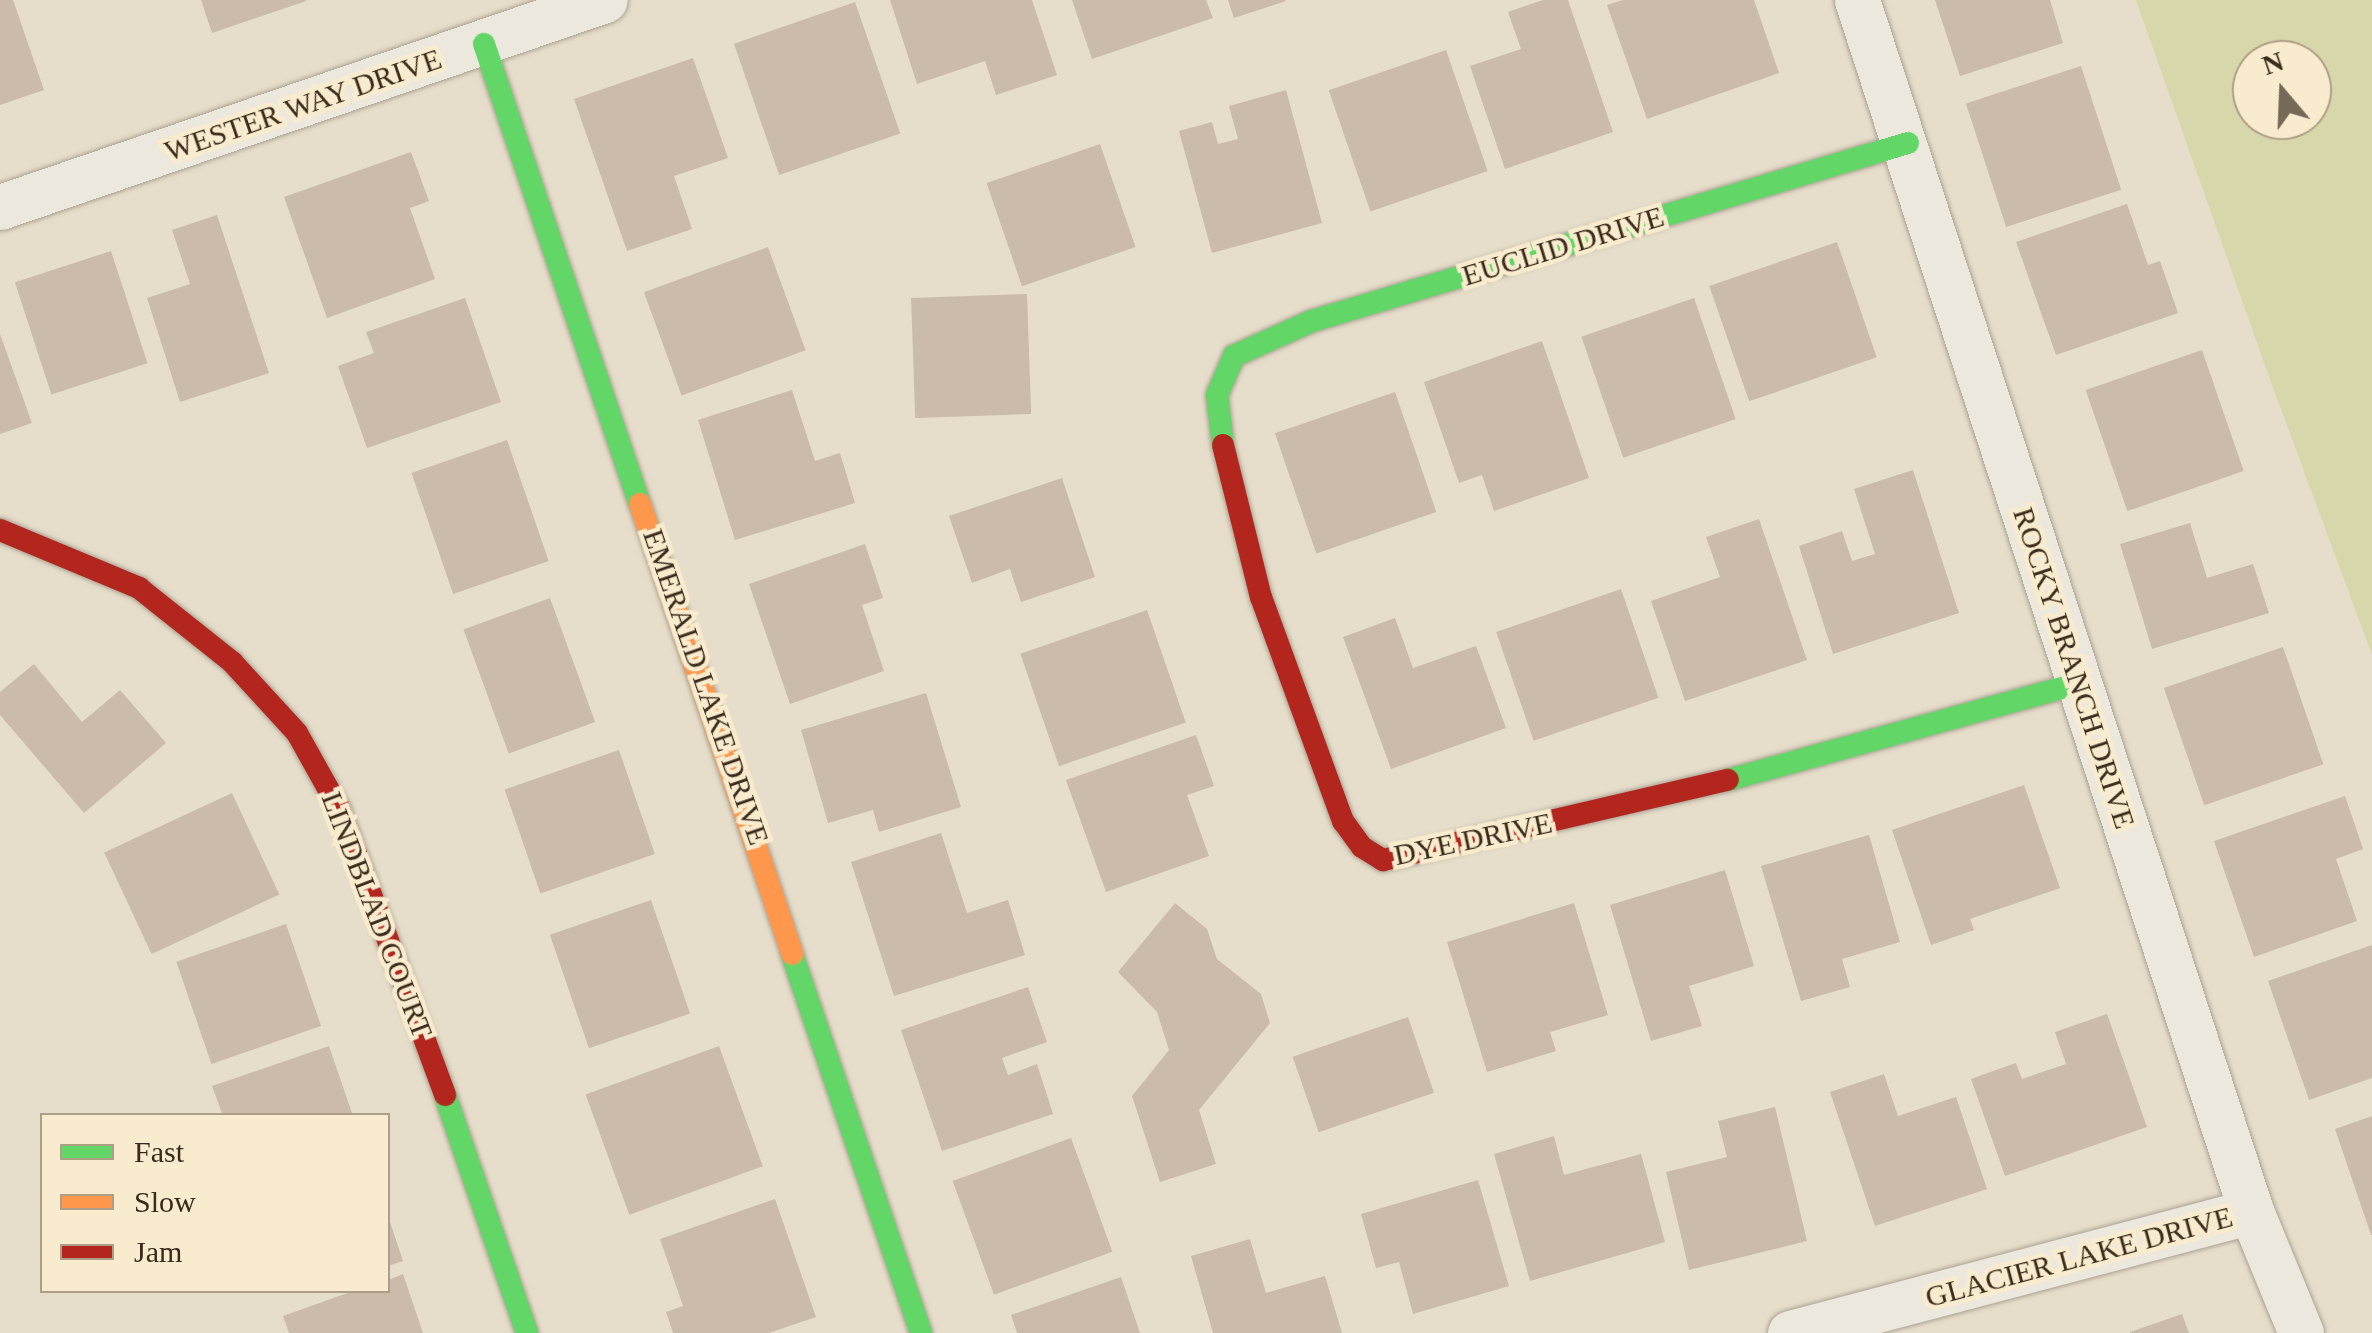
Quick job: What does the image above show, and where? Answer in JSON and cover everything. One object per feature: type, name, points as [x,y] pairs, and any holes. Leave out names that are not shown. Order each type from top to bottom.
[{"type":"street","name":"WESTER WAY DRIVE","points":[[0,207],[605,0]]},
{"type":"street","name":"ROCKY BRANCH DRIVE","points":[[1857,0],[1908,143],[2077,684],[2251,1211],[2300,1333]]},
{"type":"street","name":"EMERALD LAKE DRIVE","points":[[484,44],[921,1333]]},
{"type":"street","name":"EUCLID DRIVE","points":[[1226,366],[1265,337],[1312,321],[1908,143]]},
{"type":"street","name":"DYE DRIVE","points":[[1226,366],[1217,395],[1219,427],[1261,597],[1343,821],[1362,847],[1383,860],[1795,765],[2077,684]]},
{"type":"street","name":"LINDBLAD COURT","points":[[0,530],[139,588],[232,662],[297,733],[340,808],[397,954],[527,1333]]},
{"type":"street","name":"GLACIER LAKE DRIVE","points":[[1790,1333],[2251,1211]]},
{"type":"green space","points":[[2136,0],[2372,0],[2372,655],[2268,374]]},
{"type":"building","points":[[0,0],[13,0],[44,90],[0,105]]},
{"type":"building","points":[[201,0],[306,0],[306,1],[212,33]]},
{"type":"building","points":[[890,0],[1032,0],[1057,75],[996,95],[985,61],[917,84]]},
{"type":"building","points":[[1072,0],[1206,0],[1213,18],[1092,59]]},
{"type":"building","points":[[1228,0],[1285,0],[1286,1],[1234,18]]},
{"type":"building","points":[[1543,0],[1568,0],[1613,132],[1505,169],[1470,66],[1521,49],[1508,12]]},
{"type":"building","points":[[1623,0],[1754,0],[1779,73],[1647,119],[1607,5]]},
{"type":"building","points":[[1935,0],[2050,0],[2063,43],[1960,76]]},
{"type":"building","points":[[855,2],[900,133],[779,175],[734,44]]},
{"type":"building","points":[[1446,50],[1488,171],[1370,211],[1329,90]]},
{"type":"building","points":[[693,58],[728,158],[674,176],[692,229],[627,251],[574,99]]},
{"type":"building","points":[[2081,66],[2121,190],[2006,227],[1966,103]]},
{"type":"building","points":[[1286,90],[1322,223],[1212,253],[1179,131],[1212,122],[1218,144],[1238,139],[1229,106]]},
{"type":"building","points":[[1100,144],[1135,247],[1022,286],[987,183]]},
{"type":"building","points":[[411,152],[429,201],[410,208],[435,279],[327,318],[284,197]]},
{"type":"building","points":[[2127,204],[2148,265],[2160,261],[2178,313],[2056,355],[2016,242]]},
{"type":"building","points":[[217,215],[269,373],[180,402],[147,298],[190,284],[172,230]]},
{"type":"building","points":[[1837,242],[1877,357],[1749,401],[1709,286]]},
{"type":"building","points":[[768,247],[806,350],[682,396],[644,292]]},
{"type":"building","points":[[111,251],[147,363],[51,394],[15,282]]},
{"type":"building","points":[[1027,294],[1031,414],[915,418],[911,298]]},
{"type":"building","points":[[465,298],[501,402],[367,448],[338,366],[374,353],[366,332]]},
{"type":"building","points":[[1694,298],[1736,419],[1623,458],[1581,337]]},
{"type":"building","points":[[0,334],[32,423],[0,434]]},
{"type":"building","points":[[1542,341],[1589,478],[1494,511],[1482,475],[1459,483],[1424,382]]},
{"type":"building","points":[[2202,350],[2244,471],[2127,511],[2086,390]]},
{"type":"building","points":[[792,390],[815,461],[840,453],[855,503],[735,540],[698,420]]},
{"type":"building","points":[[1395,392],[1436,512],[1316,553],[1275,433]]},
{"type":"building","points":[[507,440],[549,561],[453,594],[412,473]]},
{"type":"building","points":[[1913,470],[1959,613],[1833,654],[1799,546],[1842,531],[1852,561],[1875,554],[1854,489]]},
{"type":"building","points":[[1062,478],[1095,577],[1021,602],[1010,569],[972,583],[949,516]]},
{"type":"building","points":[[1759,519],[1807,660],[1685,701],[1651,601],[1720,577],[1706,537]]},
{"type":"building","points":[[2190,523],[2207,578],[2253,564],[2269,613],[2152,649],[2120,544]]},
{"type":"building","points":[[865,544],[883,598],[862,605],[884,671],[790,704],[749,584]]},
{"type":"building","points":[[1621,589],[1658,698],[1534,741],[1496,632]]},
{"type":"building","points":[[550,598],[595,722],[509,754],[464,629]]},
{"type":"building","points":[[1147,610],[1186,723],[1059,766],[1020,654]]},
{"type":"building","points":[[1395,618],[1413,668],[1476,646],[1506,728],[1391,769],[1343,637]]},
{"type":"building","points":[[2283,647],[2323,764],[2204,805],[2164,688]]},
{"type":"building","points":[[34,664],[82,722],[120,690],[166,743],[84,813],[0,715],[0,692]]},
{"type":"building","points":[[926,693],[961,807],[879,832],[873,810],[828,823],[801,730]]},
{"type":"building","points":[[1196,735],[1214,786],[1187,795],[1209,856],[1106,892],[1066,780]]},
{"type":"building","points":[[619,750],[655,854],[540,893],[505,789]]},
{"type":"building","points":[[2024,785],[2060,888],[1970,919],[1974,930],[1931,945],[1892,830]]},
{"type":"building","points":[[232,793],[279,895],[152,954],[104,853]]},
{"type":"building","points":[[2345,796],[2363,849],[2336,859],[2357,921],[2254,957],[2214,841]]},
{"type":"building","points":[[941,833],[967,913],[1008,900],[1025,955],[894,996],[851,862]]},
{"type":"building","points":[[1869,835],[1900,942],[1842,959],[1850,987],[1801,1001],[1761,866]]},
{"type":"building","points":[[1725,870],[1754,966],[1689,986],[1702,1026],[1651,1041],[1610,905]]},
{"type":"building","points":[[651,900],[690,1013],[589,1048],[550,935]]},
{"type":"building","points":[[1175,903],[1207,929],[1217,959],[1261,994],[1270,1023],[1199,1110],[1216,1164],[1160,1182],[1132,1096],[1169,1050],[1157,1012],[1118,972]]},
{"type":"building","points":[[1574,903],[1608,1015],[1550,1032],[1556,1051],[1487,1072],[1447,942]]},
{"type":"building","points":[[286,924],[321,1026],[211,1064],[176,962]]},
{"type":"building","points":[[2372,945],[2372,1078],[2309,1100],[2268,981]]},
{"type":"building","points":[[1028,987],[1047,1042],[1002,1058],[1008,1075],[1037,1064],[1053,1114],[942,1151],[901,1030]]},
{"type":"building","points":[[2107,1014],[2147,1127],[2005,1176],[1971,1079],[2016,1063],[2022,1079],[2066,1064],[2055,1032]]},
{"type":"building","points":[[1408,1017],[1434,1093],[1319,1132],[1293,1057]]},
{"type":"building","points":[[329,1046],[352,1113],[222,1113],[212,1086]]},
{"type":"building","points":[[719,1046],[763,1166],[629,1215],[586,1095]]},
{"type":"building","points":[[1884,1074],[1898,1116],[1956,1097],[1987,1189],[1875,1226],[1830,1092]]},
{"type":"building","points":[[1775,1107],[1807,1241],[1689,1270],[1666,1172],[1727,1157],[1718,1121]]},
{"type":"building","points":[[2372,1116],[2372,1235],[2371,1235],[2335,1129]]},
{"type":"building","points":[[1554,1136],[1564,1175],[1641,1154],[1665,1242],[1530,1281],[1494,1154]]},
{"type":"building","points":[[1071,1138],[1112,1252],[994,1295],[953,1181]]},
{"type":"building","points":[[1478,1180],[1509,1286],[1413,1314],[1399,1262],[1376,1268],[1361,1214]]},
{"type":"building","points":[[775,1199],[816,1317],[769,1333],[673,1333],[666,1312],[683,1306],[660,1239]]},
{"type":"building","points":[[390,1222],[403,1261],[390,1265]]},
{"type":"building","points":[[1250,1239],[1266,1293],[1325,1276],[1342,1333],[1213,1333],[1191,1256]]},
{"type":"building","points":[[403,1274],[423,1333],[289,1333],[283,1316],[348,1293],[390,1293],[390,1279]]},
{"type":"building","points":[[1121,1277],[1140,1333],[1017,1333],[1011,1315]]},
{"type":"building","points":[[2182,1314],[2189,1333],[2130,1333],[2130,1332]]},
{"type":"traffic: fast","points":[[484,44],[640,504]]},
{"type":"traffic: fast","points":[[1223,445],[1217,395],[1234,356],[1312,321],[1908,143]]},
{"type":"traffic: fast","points":[[1728,780],[2077,684]]},
{"type":"traffic: fast","points":[[792,954],[921,1333]]},
{"type":"traffic: fast","points":[[445,1095],[527,1333]]},
{"type":"traffic: slow","points":[[640,504],[792,954]]},
{"type":"traffic: jam","points":[[1223,445],[1261,597],[1343,821],[1362,847],[1383,860],[1728,780]]},
{"type":"traffic: jam","points":[[0,530],[139,588],[232,662],[297,733],[339,808],[445,1095]]}]
